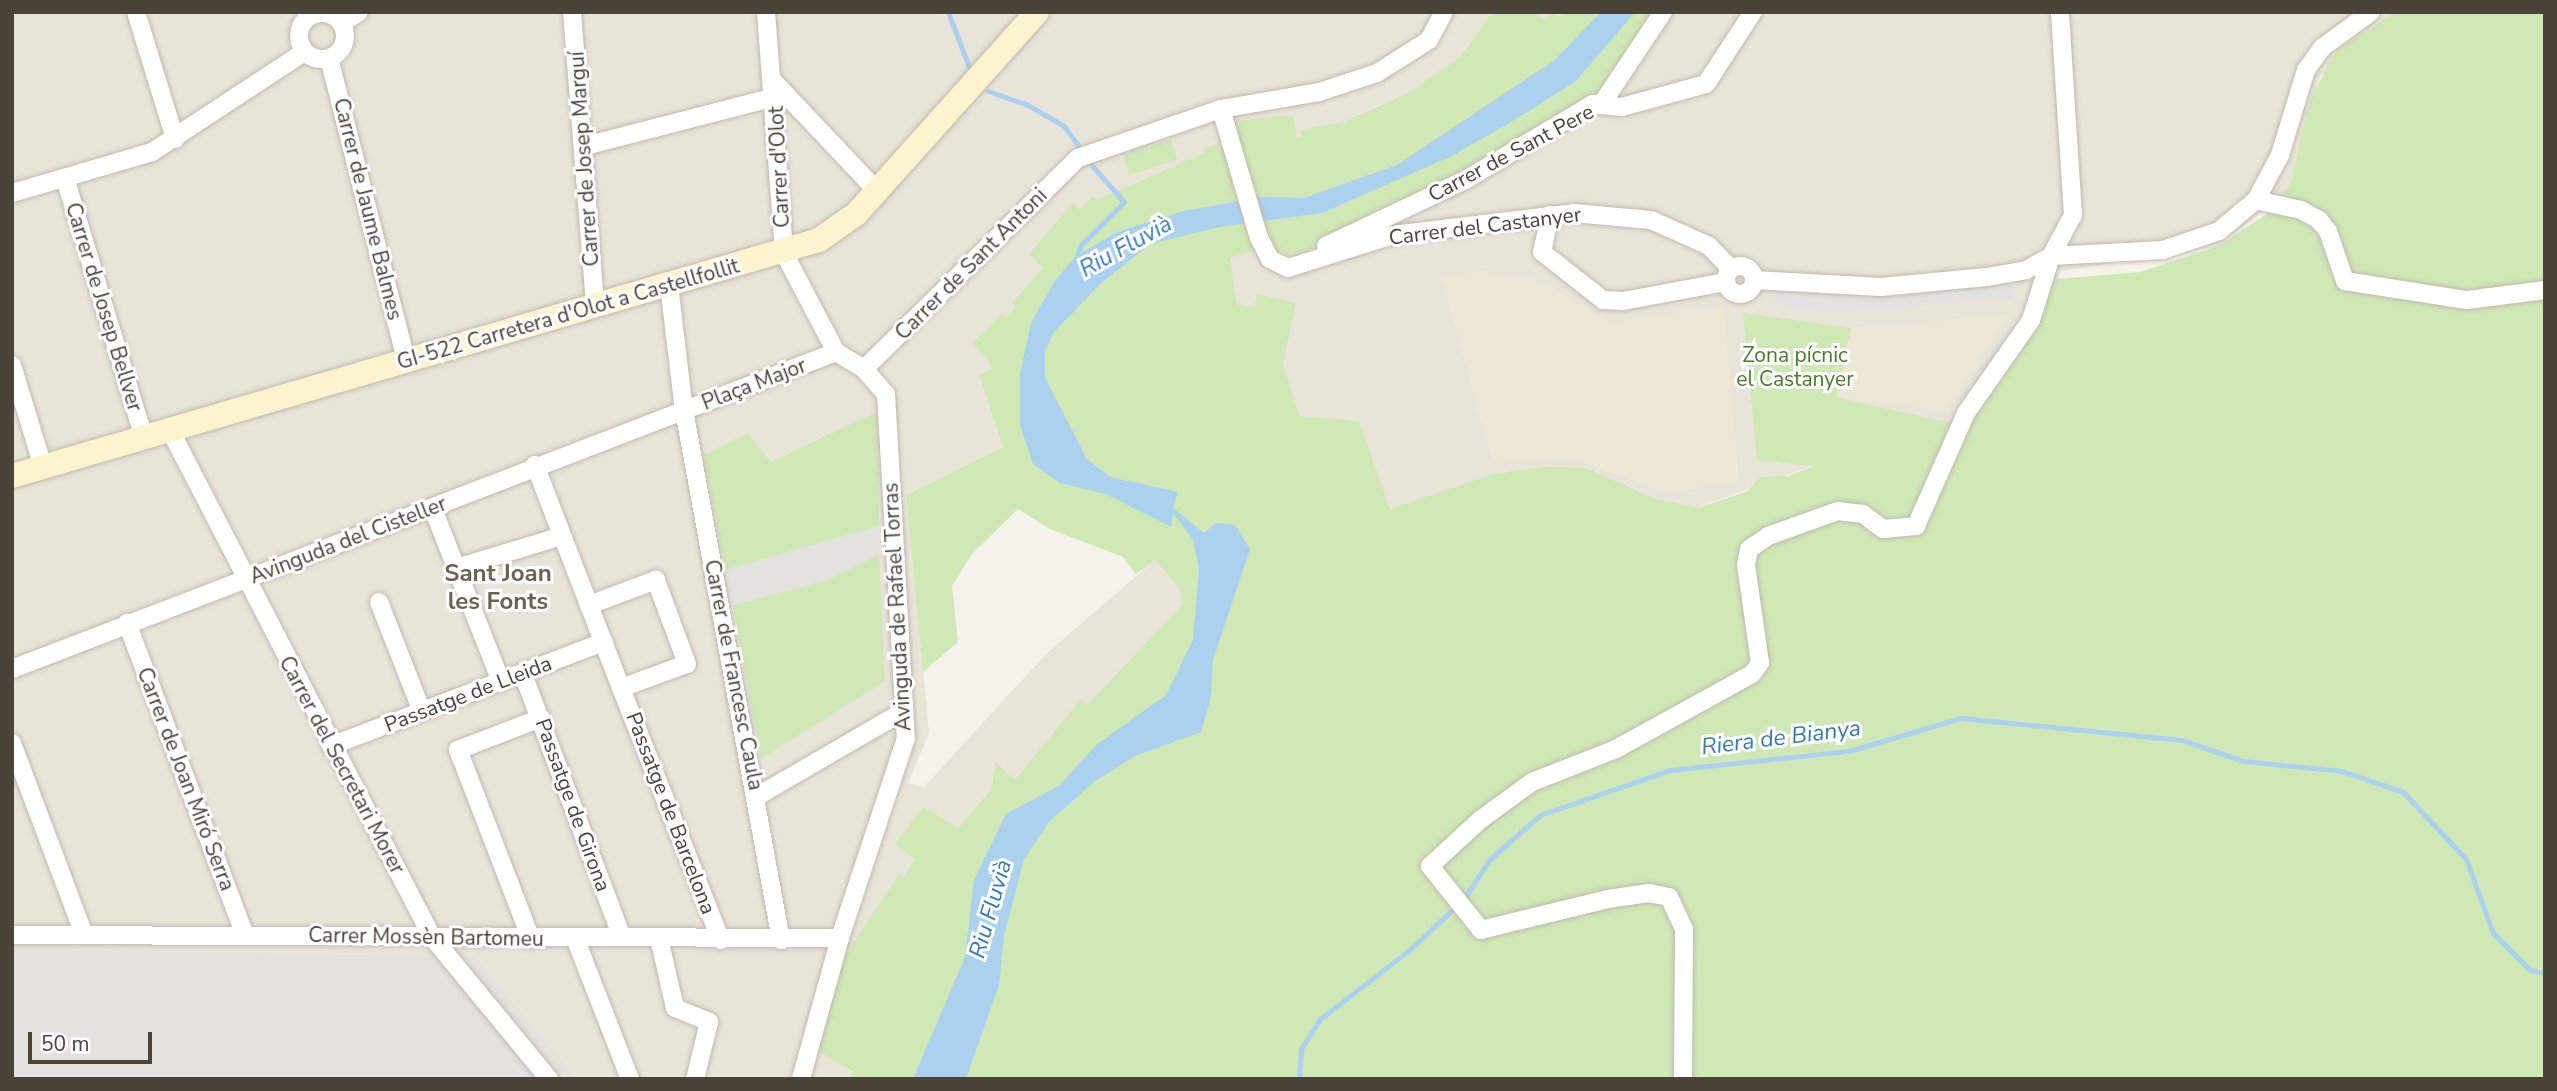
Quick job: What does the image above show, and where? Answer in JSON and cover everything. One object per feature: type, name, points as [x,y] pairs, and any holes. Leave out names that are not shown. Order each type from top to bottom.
[{"type":"street","points":[[136,12],[175,139]]},
{"type":"street","points":[[316,12],[331,14],[342,23],[346,37],[341,50],[329,58],[316,59],[304,52],[298,37],[303,21],[316,12]]},
{"type":"street","points":[[342,23],[359,12]]},
{"type":"street","name":"Carrer de Josep Marguí","points":[[572,12],[585,146],[595,306]]},
{"type":"street","name":"Carrer d'Olot","points":[[766,12],[774,89],[784,253]]},
{"type":"street","name":"GI-522 Carretera d'Olot a Castellfollit","points":[[12,476],[143,435],[784,253],[819,240],[856,214],[1015,24],[1037,12]]},
{"type":"street","points":[[1311,260],[1288,268],[1270,259],[1259,238],[1223,114],[1319,92],[1377,73],[1429,40],[1444,12]]},
{"type":"street","points":[[1601,105],[1662,12]]},
{"type":"street","name":"Carrer de Sant Pere","points":[[1311,260],[1339,238],[1466,179],[1593,104],[1622,107],[1706,84],[1753,12]]},
{"type":"street","points":[[1683,1079],[1684,929],[1669,897],[1649,892],[1608,899],[1548,911],[1507,927],[1482,930],[1471,922],[1433,875],[1430,866],[1480,820],[1532,782],[1616,749],[1752,674],[1760,663],[1746,565],[1749,549],[1768,536],[1838,511],[1863,514],[1883,529],[1916,526],[1966,413],[2031,320],[2051,256],[2073,215],[2060,12]]},
{"type":"street","points":[[2051,256],[2163,250],[2219,231],[2256,200],[2280,155],[2306,70],[2323,47],[2371,12]]},
{"type":"street","points":[[13,190],[65,178],[152,152],[304,52]]},
{"type":"street","name":"Carrer de Jaume Balmes","points":[[329,58],[407,360]]},
{"type":"street","points":[[585,146],[774,89],[877,190]]},
{"type":"street","name":"Carrer de Sant Antoni","points":[[864,369],[1077,158],[1223,114]]},
{"type":"street","name":"Carrer de Josep Bellver","points":[[65,178],[143,435]]},
{"type":"street","points":[[2256,200],[2301,210],[2319,220],[2328,231],[2345,281],[2467,300],[2545,290]]},
{"type":"street","name":"Carrer del Castanyer","points":[[1311,260],[1393,235],[1574,213],[1651,220],[1709,246],[1728,276],[1743,266],[1754,280],[1881,287],[1987,277],[2026,270],[2051,256]]},
{"type":"street","points":[[1550,215],[1542,252],[1603,300],[1623,301],[1728,276]]},
{"type":"street","points":[[784,253],[836,352]]},
{"type":"street","name":"Plaça Major","points":[[668,285],[684,410],[836,352]]},
{"type":"street","name":"Avinguda de Rafael Torras","points":[[801,1079],[840,938],[906,738],[886,394],[864,369],[836,352]]},
{"type":"street","points":[[12,365],[43,467]]},
{"type":"street","name":"Avinguda del Cisteller","points":[[12,669],[127,623],[433,509],[535,465],[684,410]]},
{"type":"street","name":"Carrer de Francesc Caula","points":[[684,410],[781,940]]},
{"type":"street","name":"Carrer del Secretari Morer","points":[[169,428],[244,579],[432,937],[549,1079]]},
{"type":"street","points":[[535,465],[589,606],[656,580],[687,664],[621,688]]},
{"type":"street","points":[[433,509],[501,682]]},
{"type":"street","points":[[456,568],[562,536]]},
{"type":"street","points":[[379,602],[422,712]]},
{"type":"street","name":"Passatge de Barcelona","points":[[589,606],[720,940]]},
{"type":"street","name":"Carrer de Joan Miró Serra","points":[[127,623],[245,935]]},
{"type":"street","name":"Passatge de Lleida","points":[[331,746],[604,642]]},
{"type":"street","name":"Passatge de Girona","points":[[523,674],[622,937]]},
{"type":"street","points":[[756,797],[904,711]]},
{"type":"street","points":[[531,939],[458,750],[541,718]]},
{"type":"street","points":[[12,743],[84,935]]},
{"type":"street","name":"Carrer Mossèn Bartomeu","points":[[12,935],[531,939],[622,937],[720,940],[840,938]]},
{"type":"street","points":[[575,938],[630,1079]]},
{"type":"street","points":[[659,938],[675,1007],[709,1022],[695,1079]]},
{"type":"shaded area","points":[[12,12],[939,12],[950,19],[955,12],[1578,12],[1478,73],[1242,161],[1009,444],[906,495],[929,733],[908,783],[924,787],[1047,653],[1155,560],[1193,594],[908,893],[849,1079],[577,1079],[475,957],[12,948]]},
{"type":"shaded area","points":[[1643,12],[2406,12],[2318,78],[2305,179],[2216,247],[2061,271],[2033,346],[1976,430],[1823,462],[1671,517],[1392,514],[1299,417],[1271,327],[1226,319],[1220,253]]},
{"type":"shaded area","points":[[1482,271],[1536,279],[1610,322],[1724,306],[1739,480],[1669,493],[1573,459],[1493,463],[1441,276]]},
{"type":"shaded area","points":[[2010,282],[2013,298],[1829,312],[1774,303],[1779,286],[1823,294]]},
{"type":"shaded area","points":[[2010,315],[1946,411],[1836,397],[1851,328]]},
{"type":"shaded area","points":[[2023,324],[1973,399],[1961,396],[2007,328]]},
{"type":"shaded area","points":[[879,526],[879,554],[827,580],[733,605],[726,570]]},
{"type":"shaded area","points":[[12,948],[475,957],[577,1079],[12,1079]]},
{"type":"green space","name":"Zona pícnic el Castanyer","points":[[1493,12],[1534,12],[1543,20],[1551,12],[1560,17],[1564,12],[1655,12],[1610,81],[1586,104],[1469,174],[1306,251],[1287,254],[1266,247],[1230,258],[1237,305],[1255,307],[1257,294],[1296,303],[1283,363],[1299,416],[1359,421],[1390,509],[1494,474],[1544,467],[1586,468],[1655,499],[1698,508],[1748,491],[1760,477],[1788,476],[1814,466],[1757,460],[1743,313],[1851,328],[1836,397],[1955,424],[2020,325],[2036,281],[2140,272],[2218,246],[2270,212],[2291,183],[2310,99],[2337,50],[2396,12],[2545,12],[2545,1079],[849,1079],[852,1071],[815,1050],[839,965],[899,874],[903,878],[915,859],[895,844],[923,807],[958,828],[991,790],[996,763],[1015,780],[1081,699],[1088,704],[1183,604],[1179,587],[1155,560],[1136,574],[1123,557],[1050,529],[1018,509],[972,554],[952,586],[958,642],[923,672],[906,495],[1003,447],[979,375],[992,369],[991,364],[972,343],[1002,314],[1006,317],[1016,307],[1012,303],[1043,268],[1029,254],[1074,202],[1079,210],[1093,196],[1097,200],[1204,153],[1204,148],[1225,142],[1233,121],[1293,115],[1297,138],[1302,137],[1300,130],[1344,122],[1408,93],[1460,57]]},
{"type":"green space","points":[[1171,140],[1177,160],[1129,175],[1123,155]]},
{"type":"green space","points":[[877,412],[879,526],[726,570],[704,455],[748,433],[771,462]]},
{"type":"green space","points":[[879,554],[885,681],[761,759],[733,605],[827,580]]},
{"type":"water","name":"Riu Fluvià","points":[[1601,12],[1635,12],[1576,81],[1511,122],[1452,156],[1322,213],[1219,227],[1150,244],[1100,284],[1054,332],[1045,350],[1045,378],[1087,459],[1110,477],[1178,492],[1173,508],[1204,533],[1216,523],[1235,525],[1250,549],[1213,660],[1211,697],[1201,732],[1135,756],[1095,781],[1050,821],[1024,859],[1004,936],[999,985],[966,1079],[913,1079],[965,957],[974,880],[1006,814],[1060,785],[1096,745],[1166,695],[1193,640],[1199,570],[1193,540],[1173,513],[1171,527],[1106,494],[1060,483],[1033,464],[1020,425],[1020,374],[1031,323],[1054,282],[1076,256],[1117,232],[1184,211],[1261,197],[1304,198],[1397,165],[1555,60]]},
{"type":"waterway","points":[[948,12],[971,72]]},
{"type":"waterway","points":[[988,91],[1028,105],[1064,126],[1081,149]]},
{"type":"waterway","name":"Riu Fluvià","points":[[1076,260],[1081,245],[1124,202],[1089,162]]},
{"type":"waterway","name":"Riera de Bianya","points":[[1299,1079],[1301,1049],[1320,1019],[1408,951],[1463,900],[1490,859],[1540,815],[1670,770],[1849,751],[1961,718],[2182,740],[2243,761],[2342,771],[2403,792],[2466,859],[2493,933],[2530,970],[2545,973]]},
{"type":"district","name":"Sant Joan les Fonts","points":[[498,588]]}]
